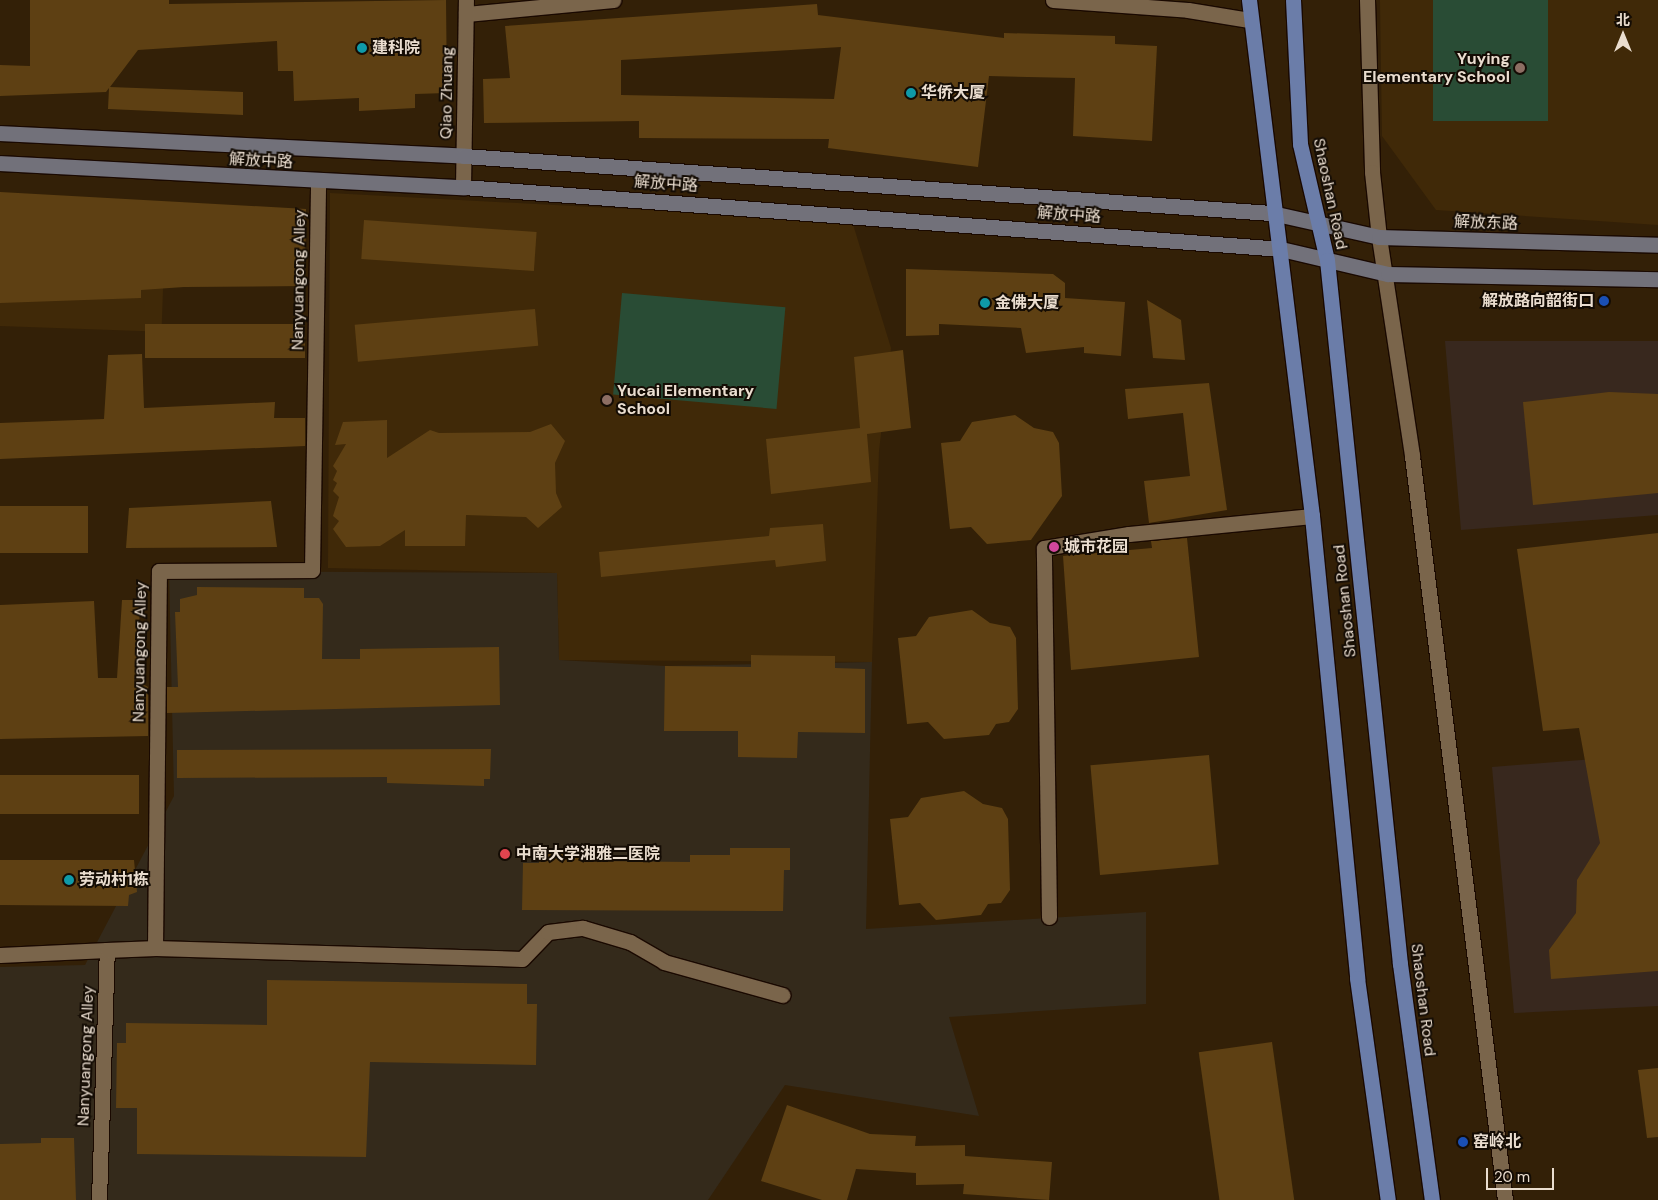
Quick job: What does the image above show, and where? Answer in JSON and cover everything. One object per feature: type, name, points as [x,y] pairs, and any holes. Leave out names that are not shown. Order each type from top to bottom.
[{"type":"main road","name":"Shaoshan Road","points":[[1249,0],[1272,213],[1281,249],[1312,516],[1357,978],[1388,1200]]},
{"type":"main road","name":"Shaoshan Road","points":[[1293,0],[1300,144],[1327,260],[1400,964],[1432,1200]]},
{"type":"main road","name":"解放中路","points":[[0,133],[464,156],[1272,213],[1316,219]]},
{"type":"main road","name":"解放中路","points":[[0,163],[318,181],[463,186],[1281,249],[1327,260]]},
{"type":"main road","name":"解放东路","points":[[1316,219],[1379,237],[1658,245]]},
{"type":"main road","points":[[1327,260],[1388,274],[1658,279]]},
{"type":"street","points":[[466,7],[614,0]]},
{"type":"street","points":[[1053,0],[1188,5],[1250,20]]},
{"type":"street","points":[[1367,0],[1372,172],[1379,237],[1388,274],[1505,1200]]},
{"type":"street","name":"Qiao Zhuang","points":[[463,186],[466,7]]},
{"type":"street","name":"Nanyuangong Alley","points":[[155,948],[159,571],[312,570],[318,181]]},
{"type":"street","points":[[1049,917],[1044,548],[1129,534],[1312,516]]},
{"type":"street","points":[[0,955],[155,948],[522,959],[548,932],[584,928],[630,942],[664,962],[782,995]]},
{"type":"street","name":"Nanyuangong Alley","points":[[99,1200],[107,950]]},
{"type":"shaded area","name":"Yuying Elementary School","points":[[1380,0],[1658,0],[1658,225],[1436,210],[1382,136]]},
{"type":"shaded area","name":"Yucai Elementary School","points":[[330,193],[852,221],[891,348],[879,451],[872,662],[559,660],[557,573],[328,568]]},
{"type":"shaded area","points":[[0,200],[166,206],[162,332],[0,326]]},
{"type":"shaded area","points":[[1445,341],[1658,341],[1658,515],[1461,530]]},
{"type":"shaded area","name":"中南大学湘雅二医院","points":[[169,571],[557,573],[559,660],[665,666],[872,662],[866,929],[1146,912],[1146,1004],[949,1017],[979,1116],[785,1085],[708,1200],[0,1200],[0,967],[85,965],[174,796]]},
{"type":"shaded area","points":[[1658,754],[1658,1006],[1514,1013],[1492,767]]},
{"type":"green space","points":[[1433,0],[1548,0],[1548,121],[1433,121]]},
{"type":"green space","points":[[622,293],[785,307],[776,409],[613,395]]},
{"type":"building","points":[[30,0],[169,0],[169,4],[446,0],[447,93],[415,94],[415,108],[359,111],[359,98],[294,101],[293,71],[278,71],[277,41],[138,50],[110,87],[243,92],[243,115],[108,109],[109,88],[106,92],[0,96],[0,65],[30,66]]},
{"type":"building","points":[[817,4],[818,15],[1004,38],[1004,33],[1115,36],[1115,44],[1157,46],[1152,141],[1073,136],[1075,78],[989,76],[978,167],[828,148],[829,139],[639,138],[639,121],[484,123],[483,79],[510,78],[505,26]],"holes":[[[841,47],[834,99],[621,95],[621,60]]]},
{"type":"building","points":[[0,192],[306,209],[305,286],[184,287],[141,290],[141,298],[0,303]]},
{"type":"building","points":[[364,220],[537,232],[534,271],[361,259]]},
{"type":"building","name":"金佛大厦","points":[[906,269],[1053,274],[1065,283],[1065,298],[1125,302],[1121,356],[1084,353],[1084,347],[1026,353],[1021,328],[939,324],[939,335],[906,336]]},
{"type":"building","points":[[1147,300],[1181,320],[1185,360],[1153,358]]},
{"type":"building","points":[[535,309],[538,346],[358,362],[355,325]]},
{"type":"building","points":[[145,324],[305,324],[305,358],[145,358]]},
{"type":"building","points":[[903,350],[911,428],[867,434],[871,482],[771,494],[766,439],[860,428],[854,357]]},
{"type":"building","points":[[142,354],[144,408],[275,402],[274,418],[305,418],[305,446],[0,459],[0,423],[104,419],[108,355]]},
{"type":"building","points":[[1209,383],[1227,510],[1149,523],[1144,481],[1190,476],[1183,413],[1128,419],[1125,389]]},
{"type":"building","points":[[1609,392],[1658,394],[1658,493],[1533,505],[1523,402]]},
{"type":"building","points":[[1015,415],[1034,428],[1053,432],[1059,443],[1062,496],[1031,540],[987,544],[971,527],[950,529],[941,443],[960,441],[972,422]]},
{"type":"building","points":[[387,420],[387,458],[430,430],[439,433],[530,432],[551,424],[565,441],[555,463],[556,493],[562,507],[538,528],[526,517],[466,515],[465,546],[405,546],[405,530],[380,546],[346,547],[333,529],[339,521],[333,516],[339,497],[333,491],[337,483],[333,480],[337,471],[333,466],[346,444],[335,445],[343,422]]},
{"type":"building","points":[[271,501],[277,547],[126,548],[129,508]]},
{"type":"building","points":[[0,506],[88,506],[88,553],[0,553]]},
{"type":"building","points":[[823,524],[826,561],[776,567],[775,560],[601,577],[599,552],[769,536],[770,528]]},
{"type":"building","points":[[1658,533],[1658,971],[1551,979],[1549,950],[1576,913],[1577,880],[1600,843],[1579,728],[1543,731],[1517,549]]},
{"type":"building","points":[[1187,538],[1199,657],[1071,670],[1063,556],[1152,548],[1151,541]]},
{"type":"building","points":[[197,587],[304,588],[304,598],[319,598],[323,604],[322,659],[360,659],[360,649],[499,647],[500,705],[167,713],[167,687],[178,687],[175,612],[180,612],[180,599],[197,595]]},
{"type":"building","points":[[122,600],[139,600],[141,683],[148,687],[148,736],[0,739],[0,605],[94,601],[98,678],[117,678]]},
{"type":"building","points":[[972,610],[990,623],[1010,627],[1016,638],[1018,709],[1009,722],[996,724],[989,735],[944,739],[928,722],[907,724],[898,638],[916,636],[929,617]]},
{"type":"building","points":[[751,655],[835,656],[835,668],[865,669],[865,733],[798,732],[797,758],[738,757],[738,731],[664,731],[665,666],[751,667]]},
{"type":"building","points":[[491,749],[490,779],[484,779],[484,786],[387,783],[387,777],[177,778],[177,750]]},
{"type":"building","points":[[1209,755],[1219,865],[1100,875],[1090,765]]},
{"type":"building","points":[[0,775],[139,775],[139,814],[0,814]]},
{"type":"building","points":[[964,791],[983,804],[1002,808],[1008,819],[1010,890],[1001,903],[988,904],[981,915],[936,920],[920,903],[899,905],[890,819],[908,817],[921,798]]},
{"type":"building","points":[[730,848],[790,848],[790,870],[784,870],[783,911],[522,910],[523,863],[539,863],[539,853],[594,853],[594,861],[690,862],[690,855],[730,855]]},
{"type":"building","name":"劳动村1栋","points":[[0,860],[134,860],[137,892],[129,895],[128,906],[0,905]]},
{"type":"building","points":[[267,980],[527,984],[527,1004],[537,1004],[536,1065],[370,1062],[366,1157],[137,1154],[137,1108],[116,1108],[117,1043],[126,1043],[126,1023],[267,1025]]},
{"type":"building","points":[[1272,1042],[1294,1200],[1219,1200],[1199,1052]]},
{"type":"building","points":[[1658,1068],[1658,1137],[1647,1138],[1638,1070]]},
{"type":"building","points":[[787,1105],[870,1134],[916,1136],[915,1146],[965,1145],[965,1156],[1052,1162],[1049,1200],[963,1194],[964,1184],[916,1185],[916,1173],[856,1169],[847,1200],[822,1200],[761,1181]]},
{"type":"building","points":[[41,1138],[74,1138],[76,1200],[0,1200],[0,1144],[41,1143]]},
{"type":"place","name":"建科院","points":[[362,48]]},
{"type":"place","name":"Yuying Elementary School","points":[[1520,68]]},
{"type":"place","name":"华侨大厦","points":[[911,93]]},
{"type":"place","name":"解放路向韶街口","points":[[1604,301]]},
{"type":"place","name":"金佛大厦","points":[[985,303]]},
{"type":"place","name":"Yucai Elementary School","points":[[607,400]]},
{"type":"place","name":"城市花园","points":[[1054,547]]},
{"type":"place","name":"中南大学湘雅二医院","points":[[505,854]]},
{"type":"place","name":"劳动村1栋","points":[[69,880]]},
{"type":"place","name":"窑岭北","points":[[1463,1142]]}]
